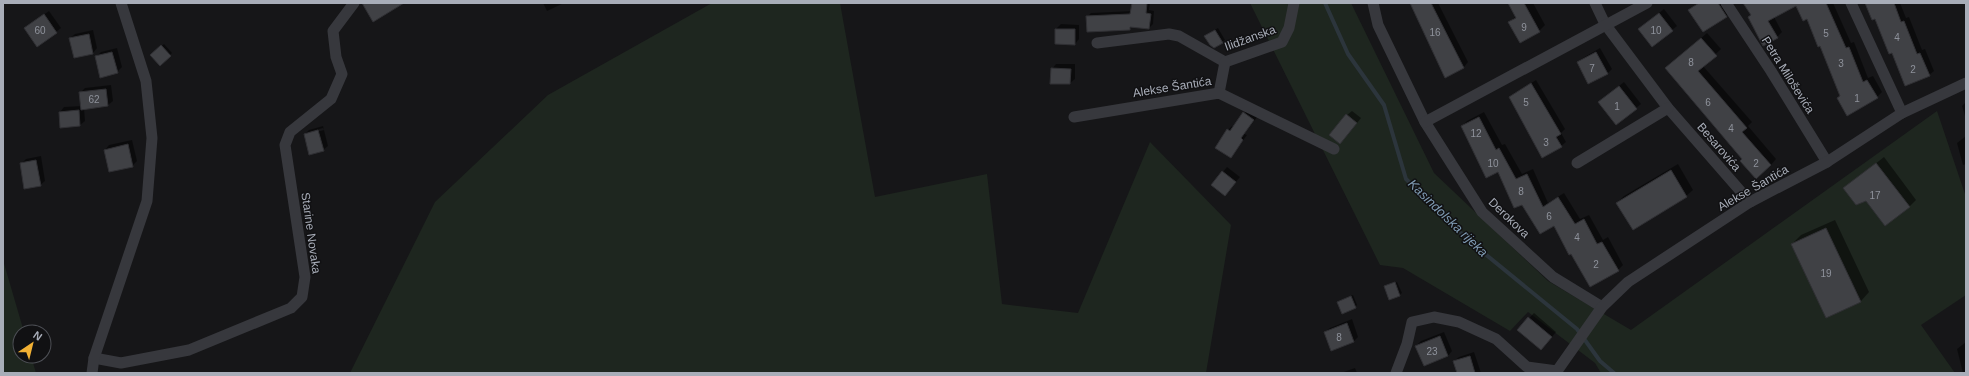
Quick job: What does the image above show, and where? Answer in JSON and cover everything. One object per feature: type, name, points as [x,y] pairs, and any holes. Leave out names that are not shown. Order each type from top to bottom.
[{"type":"street","points":[[92,373],[94,358],[147,201],[152,138],[146,81],[122,3]]},
{"type":"street","name":"Starine Novaka","points":[[94,358],[121,363],[189,350],[291,308],[302,297],[305,277],[286,145],[290,132],[330,99],[342,74],[336,58],[333,31],[354,3]]},
{"type":"street","name":"Ilidžanska","points":[[1097,43],[1169,34],[1178,36],[1225,62],[1282,42],[1289,28],[1294,3]]},
{"type":"street","name":"Derokova","points":[[1372,3],[1378,25],[1425,122],[1482,212],[1553,277],[1602,307]]},
{"type":"street","name":"Besarovića","points":[[1595,3],[1605,24],[1668,108],[1750,202]]},
{"type":"street","points":[[1425,122],[1605,24],[1647,3]]},
{"type":"street","name":"Petra Miloševića","points":[[1726,3],[1771,71],[1827,162]]},
{"type":"street","points":[[1851,3],[1902,113]]},
{"type":"street","points":[[1219,92],[1225,62]]},
{"type":"street","name":"Alekse Šantića","points":[[1396,373],[1407,344],[1412,322],[1434,317],[1459,322],[1496,339],[1527,367],[1557,371],[1602,307],[1628,282],[1750,202],[1827,162],[1902,113],[1966,83]]},
{"type":"street","name":"Alekse Šantića","points":[[1074,117],[1219,92],[1334,149]]},
{"type":"street","points":[[1577,163],[1668,108]]},
{"type":"shaded area","points":[[712,3],[840,3],[875,197],[987,174],[1002,304],[1078,313],[1150,142],[1231,225],[1206,373],[350,373],[435,202],[548,95]]},
{"type":"shaded area","points":[[1250,3],[1351,3],[1434,173],[1548,281],[1631,330],[1937,111],[1966,197],[1966,295],[1921,325],[1955,373],[1601,373],[1595,363],[1528,312],[1510,331],[1403,268],[1380,265]]},
{"type":"shaded area","points":[[3,260],[22,324],[12,324],[12,364],[33,364],[36,373],[3,373]]},
{"type":"building","points":[[362,3],[404,3],[373,22]]},
{"type":"building","points":[[1132,3],[1147,3],[1146,13],[1151,14],[1149,29],[1130,27],[1130,30],[1087,32],[1086,16],[1130,14]]},
{"type":"building","points":[[1410,3],[1431,3],[1464,68],[1445,78]]},
{"type":"building","points":[[1508,3],[1524,3],[1540,32],[1520,43],[1508,22],[1516,18]]},
{"type":"building","points":[[1699,3],[1718,3],[1727,17],[1703,32],[1688,10]]},
{"type":"building","points":[[1743,3],[1826,3],[1846,48],[1849,47],[1863,82],[1867,80],[1878,98],[1847,116],[1837,98],[1840,96],[1820,46],[1818,47],[1807,19],[1803,21],[1796,6],[1768,21],[1778,38],[1763,46],[1748,17],[1751,15]]},
{"type":"building","points":[[1865,3],[1894,3],[1901,22],[1904,21],[1917,54],[1920,53],[1930,76],[1905,86],[1892,53],[1889,54],[1875,19],[1872,20]]},
{"type":"building","points":[[1659,13],[1673,31],[1652,47],[1638,29]]},
{"type":"building","points":[[44,14],[57,33],[37,47],[24,28]]},
{"type":"building","points":[[1055,29],[1075,29],[1075,45],[1055,44]]},
{"type":"building","points":[[1215,30],[1223,43],[1214,48],[1204,36]]},
{"type":"building","points":[[89,34],[93,54],[74,58],[69,38]]},
{"type":"building","points":[[1701,38],[1717,56],[1698,71],[1747,128],[1742,132],[1771,165],[1756,179],[1740,161],[1742,159],[1665,68]]},
{"type":"building","points":[[161,45],[171,56],[160,66],[150,55]]},
{"type":"building","points":[[112,52],[118,73],[100,78],[95,56]]},
{"type":"building","points":[[1596,52],[1608,74],[1588,84],[1577,62]]},
{"type":"building","points":[[1051,68],[1071,69],[1070,84],[1050,84]]},
{"type":"building","points":[[1531,83],[1561,134],[1556,137],[1562,147],[1542,158],[1509,97]]},
{"type":"building","points":[[1619,86],[1637,109],[1616,125],[1598,102]]},
{"type":"building","points":[[106,89],[108,106],[81,110],[79,92]]},
{"type":"building","points":[[79,110],[80,126],[60,128],[59,112]]},
{"type":"building","points":[[1243,112],[1254,120],[1241,138],[1243,140],[1231,158],[1215,148],[1227,129],[1230,131]]},
{"type":"building","points":[[1346,114],[1357,123],[1340,144],[1329,135]]},
{"type":"building","points":[[1479,117],[1496,150],[1499,148],[1516,179],[1527,174],[1543,207],[1558,197],[1575,224],[1584,219],[1597,244],[1602,242],[1619,271],[1590,287],[1571,254],[1569,255],[1554,226],[1540,234],[1522,205],[1514,208],[1498,172],[1486,178],[1461,126]]},
{"type":"building","points":[[318,130],[324,151],[309,155],[304,134]]},
{"type":"building","points":[[128,144],[133,167],[109,172],[104,150]]},
{"type":"building","points":[[36,160],[41,186],[24,189],[20,163]]},
{"type":"building","points":[[1876,163],[1910,207],[1885,226],[1866,201],[1856,205],[1843,188]]},
{"type":"building","points":[[1671,170],[1687,197],[1633,230],[1616,203]]},
{"type":"building","points":[[1222,171],[1236,182],[1225,196],[1211,185]]},
{"type":"building","points":[[1826,228],[1861,302],[1826,318],[1791,244]]},
{"type":"building","points":[[1395,282],[1400,296],[1389,300],[1384,286]]},
{"type":"building","points":[[1351,296],[1356,308],[1342,314],[1337,302]]},
{"type":"building","points":[[1528,317],[1552,337],[1541,350],[1517,330]]},
{"type":"building","points":[[1347,323],[1354,342],[1331,351],[1324,332]]},
{"type":"building","points":[[1440,336],[1448,356],[1424,366],[1415,346]]},
{"type":"building","points":[[1470,356],[1475,373],[1457,373],[1453,361]]},
{"type":"waterway","name":"Kasindolska rijeka","points":[[1325,3],[1348,54],[1384,105],[1406,179],[1468,240],[1577,329],[1600,361],[1614,373]]}]
